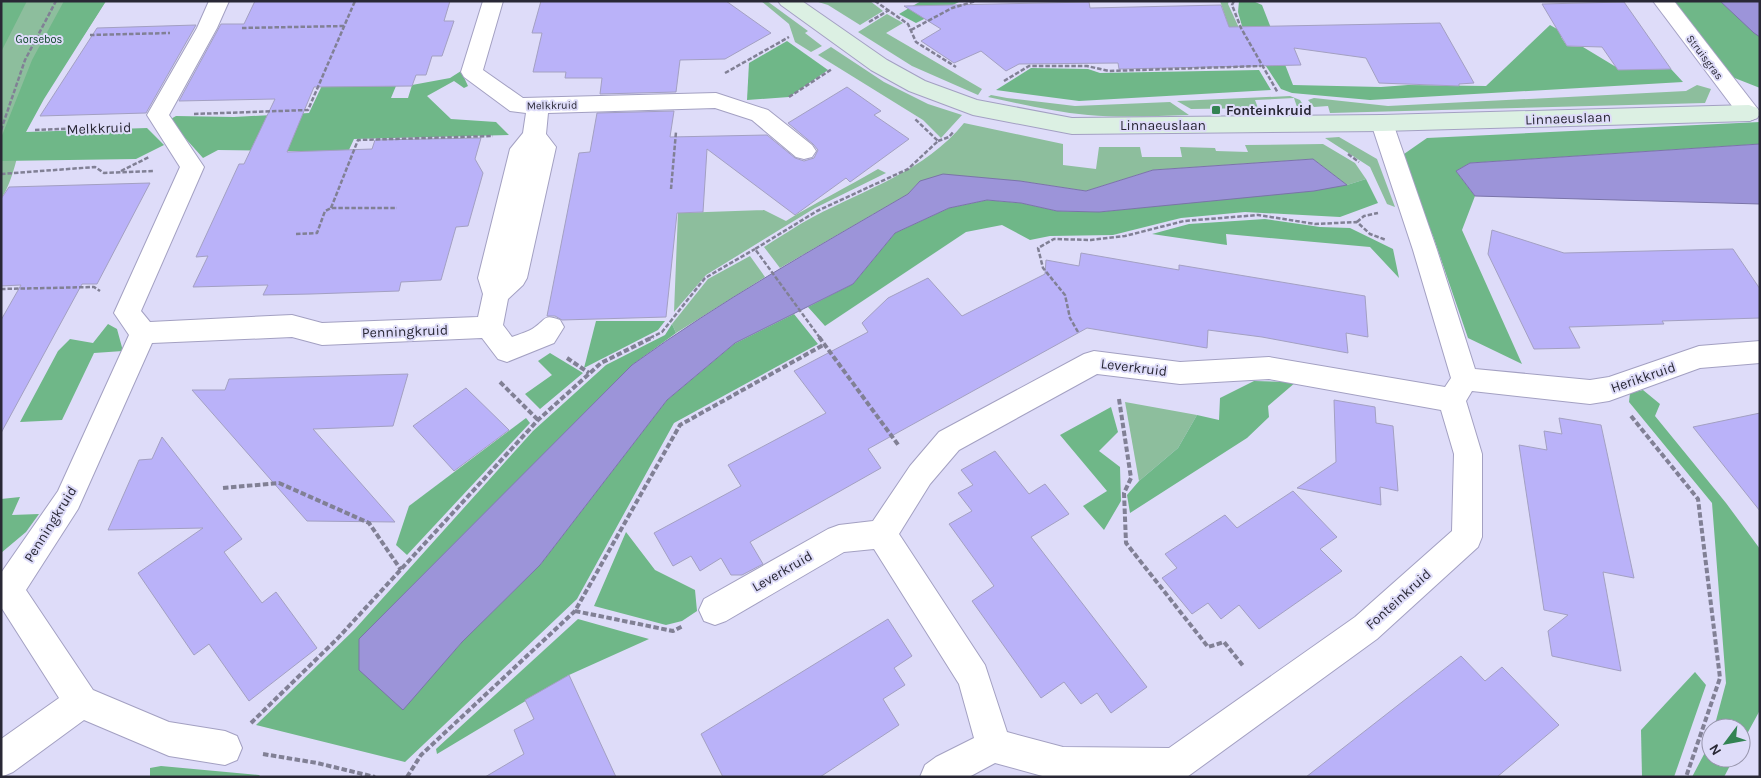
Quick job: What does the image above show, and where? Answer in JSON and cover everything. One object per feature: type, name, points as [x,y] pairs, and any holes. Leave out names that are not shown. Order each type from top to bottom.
[{"type":"street","points":[[142,333],[127,313],[136,293],[173,139],[206,30],[219,1]]},
{"type":"street","name":"Melkkruid","points":[[493,1],[472,72],[518,106],[716,100],[760,115],[804,151]]},
{"type":"street","name":"Linnaeuslaan","points":[[788,1],[879,65],[917,86],[973,107],[1072,126],[1382,124],[1749,113]]},
{"type":"street","name":"Struisgras","points":[[1663,1],[1749,113]]},
{"type":"street","points":[[538,106],[534,135],[544,147],[514,278],[496,294],[489,327],[507,351],[545,335],[551,327]]},
{"type":"street","name":"Fonteinkruid","points":[[994,746],[1063,764],[1174,765],[1366,628],[1467,537],[1468,454],[1458,390],[1425,250],[1382,124]]},
{"type":"street","name":"Penningkruid","points":[[81,702],[8,590],[68,500],[142,333],[292,326],[322,334],[489,327]]},
{"type":"street","name":"Herikkruid","points":[[1458,390],[1590,392],[1609,389],[1698,357],[1760,352]]},
{"type":"street","name":"Leverkruid","points":[[714,610],[839,539],[882,534],[920,475],[949,441],[1094,362],[1180,373],[1270,368],[1458,390]]},
{"type":"street","points":[[882,534],[973,676],[994,746],[948,769],[937,777]]},
{"type":"street","points":[[1,760],[81,702],[169,739],[225,748]]},
{"type":"path","points":[[1,130],[25,60],[56,1]]},
{"type":"path","points":[[90,35],[344,26],[355,1]]},
{"type":"path","points":[[876,1],[908,24],[916,42],[961,70]]},
{"type":"path","points":[[911,30],[952,8],[976,1]]},
{"type":"path","points":[[1234,1],[1232,5],[1240,28],[1261,66],[1279,93],[1269,94]]},
{"type":"path","name":"Melkkruid","points":[[35,130],[173,139],[308,110],[344,26]]},
{"type":"path","points":[[788,31],[792,41]]},
{"type":"path","points":[[716,100],[725,72],[791,37]]},
{"type":"path","points":[[760,115],[832,69],[826,64]]},
{"type":"path","points":[[998,85],[1029,66],[1087,66],[1109,71],[1261,66]]},
{"type":"path","points":[[671,189],[679,101]]},
{"type":"path","points":[[225,748],[338,638],[538,420],[601,363],[662,332],[705,278],[817,211],[908,169],[938,141],[915,119],[906,114]]},
{"type":"path","points":[[331,208],[358,140],[534,135]]},
{"type":"path","points":[[1,174],[95,167],[104,173],[173,139]]},
{"type":"path","points":[[296,234],[317,233],[325,211],[331,208],[397,208]]},
{"type":"path","points":[[1269,697],[1224,642],[1208,647],[1126,543],[1124,493],[1131,478],[1119,397],[1094,362],[1070,318],[1065,295],[1043,268],[1038,248],[1054,239],[1091,240],[1125,236],[1184,221],[1258,215],[1315,224],[1357,222],[1364,216],[1385,212]]},
{"type":"path","points":[[1357,222],[1370,234],[1387,241]]},
{"type":"path","points":[[755,249],[920,475]]},
{"type":"path","points":[[1,289],[94,287],[101,292],[136,293]]},
{"type":"path","points":[[407,777],[421,755],[575,611],[680,425],[825,344]]},
{"type":"path","points":[[507,351],[500,384],[538,420]]},
{"type":"path","points":[[1609,389],[1698,498],[1720,678],[1686,777]]},
{"type":"path","points":[[223,488],[279,483],[369,524],[401,570]]},
{"type":"path","points":[[575,611],[673,631],[714,610]]},
{"type":"path","points":[[225,748],[318,763],[374,777]]},
{"type":"green space","name":"Gorsebos","points":[[1,1],[106,1],[34,114],[23,139],[6,191],[1,199]]},
{"type":"green space","points":[[1,1],[27,1],[1,52]]},
{"type":"green space","points":[[64,1],[106,1],[44,99],[26,132],[147,128],[164,145],[136,159],[1,161],[1,138],[32,60]]},
{"type":"green space","points":[[761,1],[767,1],[808,31],[805,33],[822,46],[811,52],[795,42],[789,24]]},
{"type":"green space","points":[[815,1],[870,1],[883,11],[860,25],[828,5]]},
{"type":"green space","points":[[921,1],[961,1],[916,23],[899,14]]},
{"type":"green space","points":[[1220,1],[1229,1],[1228,4],[1256,65],[1242,66]]},
{"type":"green space","points":[[1239,1],[1253,1],[1262,5],[1293,85],[1381,87],[1408,85],[1486,86],[1550,25],[1571,37],[1561,37],[1567,46],[1583,47],[1621,70],[1671,69],[1683,82],[1370,100],[1292,93],[1281,89],[1254,48],[1242,26],[1238,12]]},
{"type":"green space","points":[[1674,1],[1720,1],[1760,37],[1760,88],[1727,75]]},
{"type":"green space","points":[[887,14],[903,23],[886,33],[982,89],[978,95],[912,66],[858,32]]},
{"type":"green space","points":[[787,41],[828,70],[789,97],[747,100],[749,63]]},
{"type":"green space","points":[[831,47],[884,82],[928,104],[962,115],[941,138],[923,120],[818,55]]},
{"type":"green space","points":[[1031,68],[1088,69],[1100,73],[1259,70],[1271,90],[1079,101],[996,90]]},
{"type":"green space","points":[[461,71],[468,86],[464,88],[454,81],[427,96],[451,119],[496,122],[509,135],[354,139],[348,152],[218,150],[203,158],[169,120],[176,116],[234,117],[309,113],[326,77],[396,86],[391,98],[408,98],[412,85],[450,78]]},
{"type":"green space","points":[[1697,85],[1711,89],[1705,103],[1330,113],[1328,106],[1314,107],[1308,100],[1314,98],[1388,106],[1686,91]]},
{"type":"green space","points":[[991,95],[1075,106],[1170,102],[1189,115],[1125,117],[1075,114],[988,97]]},
{"type":"green space","points":[[1290,96],[1300,100],[1305,108],[1297,107],[1294,98],[1255,100],[1258,108],[1191,109],[1177,101]]},
{"type":"green space","points":[[1760,122],[1760,144],[1470,163],[1456,171],[1475,196],[1462,230],[1522,364],[1468,338],[1433,236],[1406,170],[1404,154],[1427,138]]},
{"type":"green space","points":[[964,123],[1063,144],[1063,165],[1096,169],[1099,147],[1140,147],[1142,157],[1182,157],[1180,147],[1215,148],[1216,151],[1248,152],[1245,145],[1323,144],[1355,163],[1366,179],[1347,185],[1313,159],[1153,170],[1086,191],[1020,181],[920,181],[908,194],[780,268],[764,247],[813,217],[894,178],[931,154]]},
{"type":"green space","points":[[1339,137],[1377,159],[1395,207],[1387,204],[1370,167],[1325,138]]},
{"type":"green space","points":[[878,169],[886,173],[815,208],[706,275],[674,312],[678,213],[764,210],[786,221]]},
{"type":"green space","points":[[1366,179],[1378,203],[1340,217],[1245,212],[1181,218],[1113,235],[1050,236],[1030,240],[1002,225],[966,232],[825,326],[808,307],[853,284],[895,233],[949,208],[987,200],[1021,203],[1057,211],[1099,212],[1347,185]]},
{"type":"green space","points":[[1265,219],[1320,227],[1350,228],[1393,249],[1399,278],[1370,247],[1226,234],[1227,245],[1152,234],[1189,224]]},
{"type":"green space","points":[[750,256],[765,277],[676,333],[672,324],[708,279]]},
{"type":"green space","points":[[794,314],[818,344],[674,423],[577,599],[405,762],[256,725],[355,629],[533,431],[606,365],[665,335],[672,324],[676,333],[632,365],[359,639],[403,709],[462,642],[540,565],[667,400],[734,344]]},
{"type":"green space","points":[[596,321],[665,321],[658,330],[584,368]]},
{"type":"green space","points":[[108,324],[117,329],[123,351],[94,353],[62,420],[20,422],[58,351],[70,339],[93,343]]},
{"type":"green space","points":[[550,353],[583,373],[540,409],[525,394],[552,375],[538,361]]},
{"type":"green space","points":[[1254,381],[1296,382],[1268,406],[1269,417],[1247,438],[1130,513],[1127,495],[1139,481],[1178,448],[1197,415],[1219,420],[1220,398]]},
{"type":"green space","points":[[1643,390],[1660,404],[1655,416],[1726,503],[1760,549],[1760,710],[1751,727],[1751,718],[1717,718],[1726,683],[1712,503],[1629,402],[1630,393]]},
{"type":"green space","points":[[1125,402],[1197,415],[1178,448],[1139,481]]},
{"type":"green space","points":[[1111,407],[1118,432],[1099,451],[1120,467],[1121,501],[1104,530],[1083,506],[1107,491],[1060,435]]},
{"type":"green space","points":[[526,418],[530,423],[407,555],[396,545],[409,506]]},
{"type":"green space","points":[[20,497],[12,515],[39,514],[26,532],[1,553],[1,499]]},
{"type":"green space","points":[[626,532],[655,570],[695,590],[697,611],[682,621],[666,625],[594,606]]},
{"type":"green space","points":[[578,619],[649,639],[569,675],[437,754],[436,749]]},
{"type":"green space","points":[[1695,672],[1706,685],[1674,777],[1642,777],[1641,730]]},
{"type":"green space","points":[[1701,760],[1701,768],[1729,768],[1724,777],[1692,777]]},
{"type":"green space","points":[[161,766],[259,775],[261,777],[150,777],[150,768]]},
{"type":"shaded area","points":[[1720,1],[1760,1],[1760,37],[1754,33]]},
{"type":"shaded area","points":[[1760,144],[1760,204],[1475,196],[1456,171],[1470,163]]},
{"type":"shaded area","points":[[1313,159],[1347,185],[1314,191],[1099,212],[1057,211],[1021,203],[987,200],[949,208],[895,233],[853,284],[735,343],[667,400],[540,565],[462,642],[403,710],[359,670],[359,639],[632,365],[733,297],[908,194],[920,181],[943,174],[1020,181],[1086,191],[1153,170]]},
{"type":"building","points":[[255,1],[450,1],[444,21],[454,21],[442,56],[432,56],[426,75],[416,75],[412,86],[314,87],[287,152],[372,149],[375,140],[481,138],[475,159],[483,173],[468,226],[456,227],[441,280],[401,282],[399,291],[311,294],[263,295],[268,285],[193,287],[208,256],[196,257],[239,164],[244,164],[275,99],[179,101],[221,24],[244,24]]},
{"type":"building","points":[[541,1],[726,1],[771,33],[725,59],[680,60],[676,92],[600,94],[602,78],[565,78],[566,72],[533,72],[542,33],[532,33]]},
{"type":"building","points":[[1089,2],[1090,8],[1221,5],[1229,27],[1440,23],[1474,83],[1459,84],[1459,86],[1379,83],[1366,58],[1294,48],[1301,65],[1119,69],[1118,63],[1019,64],[1006,71],[981,51],[954,63],[921,41],[941,29],[904,6]]},
{"type":"building","points":[[1624,2],[1671,69],[1618,70],[1602,47],[1567,46],[1542,4]]},
{"type":"building","points":[[196,25],[146,113],[40,116],[97,28]]},
{"type":"building","points":[[847,87],[881,111],[874,115],[909,139],[850,182],[846,178],[795,215],[707,149],[703,212],[677,213],[666,317],[562,320],[555,316],[547,316],[579,153],[590,152],[597,113],[674,111],[670,137],[767,135],[795,158],[804,161],[814,158],[818,150],[788,123]]},
{"type":"building","points":[[150,183],[97,284],[82,284],[1,433],[1,320],[21,285],[1,286],[1,199],[9,187]]},
{"type":"building","points":[[1492,230],[1564,253],[1733,249],[1760,289],[1760,318],[1662,321],[1664,324],[1569,327],[1580,348],[1534,349],[1488,254]]},
{"type":"building","points":[[1081,253],[1179,270],[1179,265],[1365,296],[1368,337],[1346,333],[1348,353],[1262,337],[1208,330],[1207,348],[1087,328],[868,449],[881,468],[750,542],[763,564],[742,575],[731,575],[721,558],[700,571],[691,556],[673,566],[654,533],[741,486],[728,465],[826,413],[794,371],[868,332],[862,323],[888,298],[928,278],[962,316],[1045,274],[1046,260],[1079,266]]},
{"type":"building","points":[[408,374],[393,426],[313,429],[395,522],[307,521],[192,390],[225,390],[229,379]]},
{"type":"building","points":[[466,388],[509,430],[454,471],[413,426]]},
{"type":"building","points":[[1334,400],[1375,407],[1376,423],[1393,426],[1398,491],[1380,487],[1381,505],[1297,488],[1336,462]]},
{"type":"building","points":[[1760,413],[1760,511],[1693,427]]},
{"type":"building","points":[[1559,418],[1601,425],[1634,578],[1603,572],[1621,671],[1552,656],[1548,631],[1568,615],[1544,610],[1519,445],[1547,450],[1544,431],[1562,434]]},
{"type":"building","points":[[162,437],[242,539],[224,552],[262,603],[276,592],[317,648],[249,701],[209,644],[194,655],[138,573],[203,528],[108,530],[139,460],[152,459]]},
{"type":"building","points":[[995,451],[1029,494],[1045,484],[1069,514],[1031,537],[1147,687],[1111,713],[1097,693],[1081,704],[1064,682],[1041,698],[972,601],[994,586],[949,524],[972,511],[958,493],[973,485],[961,470]]},
{"type":"building","points":[[1293,491],[1337,537],[1320,549],[1342,571],[1259,629],[1239,605],[1221,619],[1208,603],[1192,614],[1162,578],[1177,568],[1165,554],[1225,515],[1237,528]]},
{"type":"building","points":[[888,619],[912,656],[894,668],[905,685],[883,699],[899,725],[820,777],[723,777],[701,734]]},
{"type":"building","points":[[1461,656],[1485,681],[1502,667],[1559,725],[1497,777],[1306,777]]},
{"type":"building","points":[[569,675],[616,777],[485,777],[524,754],[514,730],[534,719],[525,700]]},
{"type":"place","name":"Fonteinkruid","points":[[1216,110]]}]
